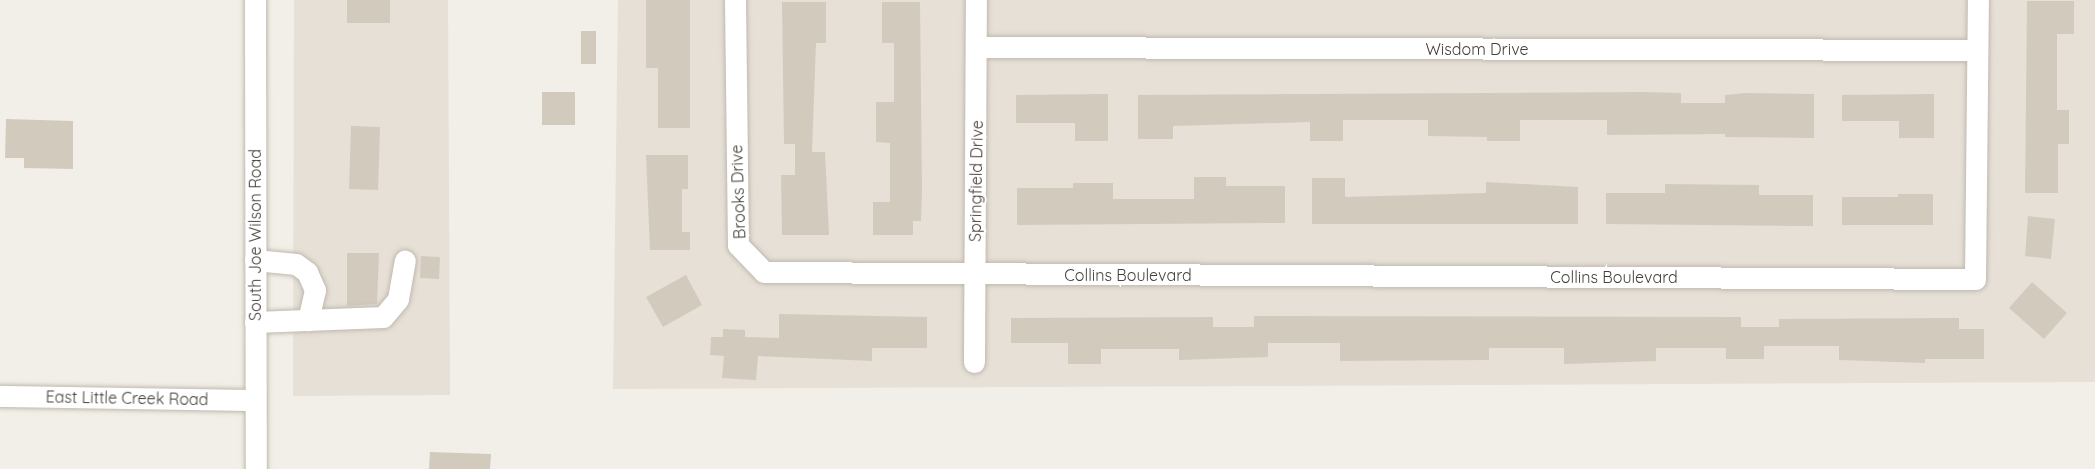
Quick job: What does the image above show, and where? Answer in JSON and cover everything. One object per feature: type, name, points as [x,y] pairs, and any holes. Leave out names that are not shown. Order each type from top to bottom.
[{"type":"street","name":"South Joe Wilson Road","points":[[255,0],[256,469]]},
{"type":"street","name":"Brooks Drive","points":[[735,0],[738,245],[764,272],[975,274]]},
{"type":"street","name":"Springfield Drive","points":[[974,362],[976,0]]},
{"type":"street","name":"Collins Boulevard","points":[[975,274],[1975,279],[1978,0]]},
{"type":"street","name":"Wisdom Drive","points":[[977,47],[1977,50]]},
{"type":"street","points":[[255,260],[296,264],[307,272],[315,290],[308,320]]},
{"type":"street","points":[[255,322],[383,317],[398,299],[405,261]]},
{"type":"street","name":"East Little Creek Road","points":[[0,396],[255,400]]},
{"type":"shaded area","points":[[294,0],[448,0],[450,395],[293,396]]},
{"type":"shaded area","points":[[618,0],[2095,0],[2095,382],[613,389]]},
{"type":"building","points":[[347,0],[390,0],[390,23],[347,23]]},
{"type":"building","points":[[646,0],[690,0],[690,128],[658,128],[658,68],[646,68]]},
{"type":"building","points":[[2027,1],[2074,1],[2074,34],[2057,34],[2057,110],[2069,110],[2069,144],[2058,144],[2058,193],[2025,193]]},
{"type":"building","points":[[782,2],[826,2],[826,43],[816,43],[812,152],[825,152],[829,235],[782,235],[781,175],[795,175],[795,144],[784,144]]},
{"type":"building","points":[[882,2],[920,2],[922,191],[921,221],[913,221],[913,235],[873,235],[873,202],[890,202],[890,143],[876,142],[876,102],[894,102],[894,43],[882,43]]},
{"type":"building","points":[[581,31],[596,31],[596,64],[581,64]]},
{"type":"building","points":[[542,92],[575,92],[575,125],[542,125]]},
{"type":"building","points":[[1681,93],[1681,103],[1725,103],[1725,95],[1745,93],[1814,94],[1814,138],[1725,137],[1725,134],[1607,135],[1607,120],[1520,120],[1520,141],[1487,141],[1487,137],[1428,136],[1428,120],[1343,120],[1343,141],[1310,141],[1310,122],[1173,126],[1173,139],[1138,139],[1138,95]]},
{"type":"building","points":[[1108,94],[1108,141],[1075,141],[1075,123],[1016,123],[1016,95]]},
{"type":"building","points":[[1934,94],[1934,138],[1899,138],[1899,121],[1842,121],[1842,95]]},
{"type":"building","points":[[6,119],[73,121],[73,169],[24,168],[24,158],[5,158]]},
{"type":"building","points":[[351,126],[380,127],[378,190],[349,189]]},
{"type":"building","points":[[646,155],[688,155],[688,189],[682,189],[682,232],[690,232],[690,250],[650,250]]},
{"type":"building","points":[[1194,177],[1226,177],[1226,186],[1285,186],[1285,223],[1017,225],[1017,188],[1073,188],[1073,183],[1113,183],[1113,199],[1194,199]]},
{"type":"building","points":[[1312,178],[1345,178],[1345,197],[1486,193],[1486,182],[1578,187],[1578,224],[1312,224]]},
{"type":"building","points":[[1665,184],[1759,185],[1759,195],[1813,195],[1813,226],[1606,224],[1606,193],[1665,193]]},
{"type":"building","points":[[1898,194],[1933,194],[1933,225],[1842,225],[1842,197],[1898,197]]},
{"type":"building","points":[[2028,216],[2055,219],[2051,259],[2025,256]]},
{"type":"building","points":[[347,253],[379,253],[377,304],[347,306]]},
{"type":"building","points":[[421,256],[440,257],[439,279],[420,278]]},
{"type":"building","points":[[686,275],[702,305],[663,327],[646,297]]},
{"type":"building","points":[[2032,282],[2067,313],[2044,339],[2009,308]]},
{"type":"building","points":[[779,314],[927,317],[927,348],[872,348],[872,361],[758,356],[756,380],[722,378],[724,356],[710,355],[711,337],[723,337],[723,329],[745,330],[745,337],[779,338]]},
{"type":"building","points":[[1254,316],[1741,317],[1741,327],[1779,327],[1779,319],[1959,318],[1959,329],[1984,329],[1984,359],[1925,359],[1925,363],[1839,360],[1839,346],[1764,346],[1764,359],[1726,359],[1726,348],[1656,348],[1656,361],[1564,364],[1564,348],[1489,348],[1489,360],[1340,361],[1340,343],[1268,343],[1268,357],[1179,360],[1179,349],[1101,349],[1101,364],[1068,364],[1068,343],[1011,343],[1011,318],[1213,317],[1213,327],[1254,327]]},
{"type":"building","points":[[430,452],[491,454],[490,469],[429,469]]}]
